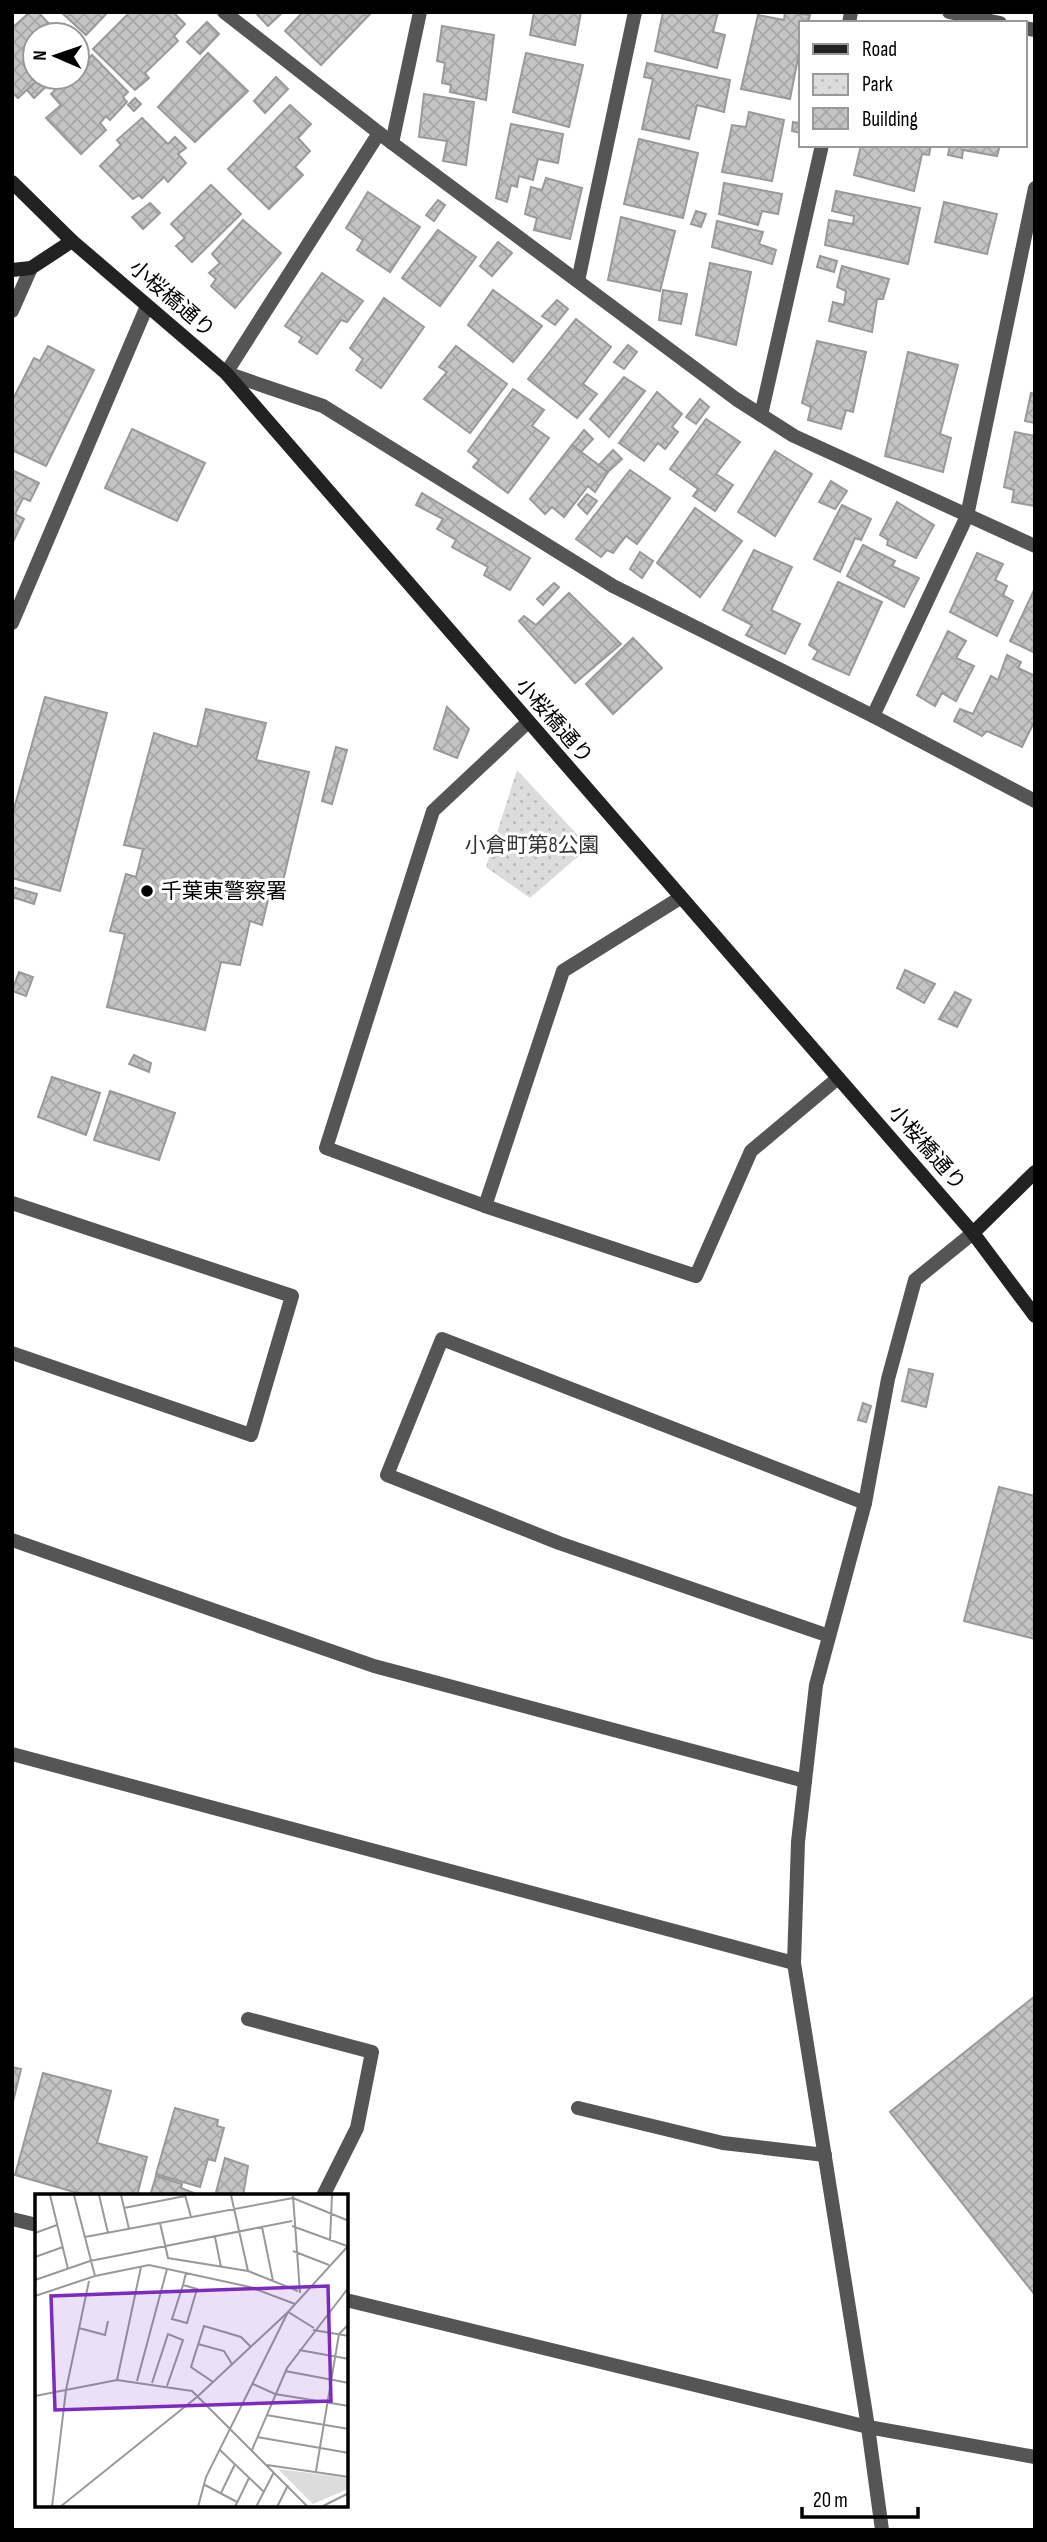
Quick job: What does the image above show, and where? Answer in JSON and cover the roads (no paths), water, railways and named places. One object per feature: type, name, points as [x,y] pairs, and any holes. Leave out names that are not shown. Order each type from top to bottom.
[{"type":"street","points":[[224,12],[379,133],[736,399],[794,436],[1035,546]]},
{"type":"street","points":[[393,143],[420,12]]},
{"type":"street","points":[[578,281],[635,12]]},
{"type":"street","points":[[949,12],[991,21]]},
{"type":"street","points":[[379,133],[226,373],[323,406],[613,586],[873,716],[1035,801]]},
{"type":"street","points":[[761,415],[822,147]]},
{"type":"street","name":"小桜橋通り","points":[[12,182],[72,241],[226,373],[973,1233],[1035,1316]]},
{"type":"street","points":[[873,716],[967,516],[1035,188]]},
{"type":"street","points":[[12,270],[32,268],[72,241]]},
{"type":"street","points":[[12,312],[32,268]]},
{"type":"street","points":[[12,623],[147,306]]},
{"type":"street","points":[[528,722],[433,811],[326,1148],[485,1206],[696,1276],[751,1151],[838,1078]]},
{"type":"street","points":[[485,1206],[563,971],[680,898]]},
{"type":"street","points":[[882,2530],[794,1963],[798,1842],[816,1685],[865,1503],[888,1379],[915,1280],[973,1233],[1035,1172]]},
{"type":"street","points":[[12,1203],[292,1296],[251,1435],[12,1353]]},
{"type":"street","points":[[829,1636],[559,1543],[387,1475],[442,1339],[865,1503]]},
{"type":"street","points":[[12,1540],[374,1666],[805,1780]]},
{"type":"street","points":[[12,1754],[794,1963]]},
{"type":"street","points":[[248,2019],[372,2052],[357,2128],[324,2194]]},
{"type":"street","points":[[578,2108],[723,2143],[825,2155]]},
{"type":"street","points":[[12,2219],[35,2225]]},
{"type":"street","points":[[348,2300],[868,2427],[1035,2456]]},
{"type":"place","name":"千葉東警察署","points":[[147,891]]},
{"type":"park label","name":"小倉町第8公園","points":[[532,845]]}]
